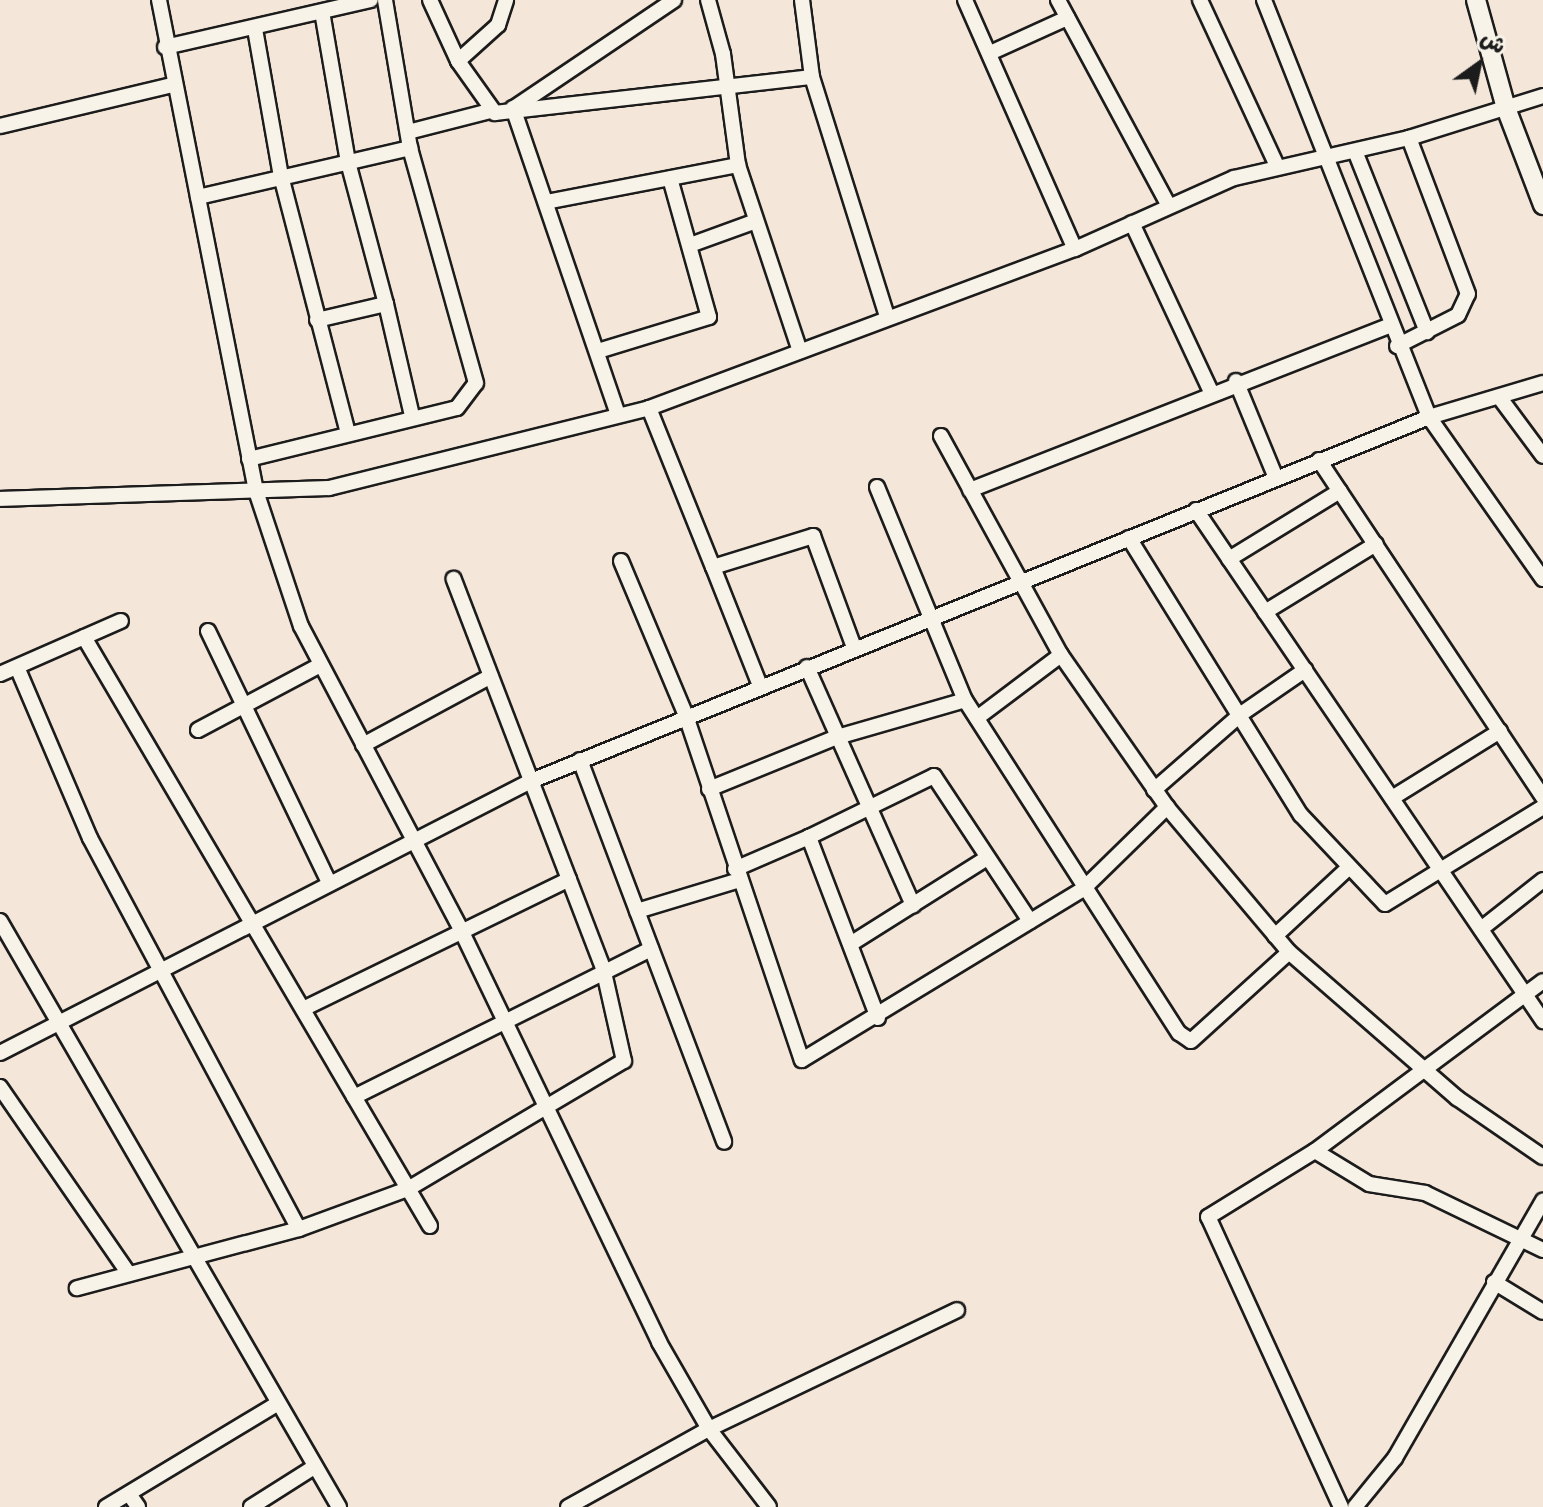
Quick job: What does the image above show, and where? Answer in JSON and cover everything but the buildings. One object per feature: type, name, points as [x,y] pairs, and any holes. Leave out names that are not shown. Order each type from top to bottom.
[{"type":"street","points":[[159,0],[172,85],[198,197],[249,459],[284,583],[320,665],[461,930],[659,1342],[709,1429],[769,1507]]},
{"type":"street","points":[[165,47],[255,29],[371,0]]},
{"type":"street","points":[[249,459],[412,416],[457,408],[472,395],[478,375],[410,148],[385,0]]},
{"type":"street","points":[[430,0],[458,61],[490,111]]},
{"type":"street","points":[[458,61],[498,25],[506,0]]},
{"type":"street","points":[[513,108],[674,0]]},
{"type":"street","points":[[708,0],[728,90],[738,165],[800,351]]},
{"type":"street","points":[[802,0],[812,77],[887,316]]},
{"type":"street","points":[[965,0],[1075,249]]},
{"type":"street","points":[[1058,0],[1169,206]]},
{"type":"street","points":[[1200,0],[1277,166]]},
{"type":"street","points":[[1264,0],[1388,326],[1429,417],[1543,579]]},
{"type":"street","points":[[1476,0],[1506,108],[1541,194]]},
{"type":"street","points":[[322,12],[348,162],[412,416]]},
{"type":"street","points":[[990,53],[1067,18]]},
{"type":"street","points":[[255,29],[281,176],[348,433]]},
{"type":"street","points":[[408,132],[490,111],[728,90],[812,77]]},
{"type":"street","points":[[0,126],[172,85]]},
{"type":"street","points":[[0,499],[256,491],[362,483],[649,408],[887,316],[1075,249],[1169,206],[1277,166],[1409,138],[1543,96]]},
{"type":"street","points":[[513,108],[618,415]]},
{"type":"street","points":[[1397,346],[1458,315],[1468,294],[1409,138]]},
{"type":"street","points":[[198,197],[410,148]]},
{"type":"street","points":[[1355,151],[1427,332]]},
{"type":"street","points":[[546,202],[738,165]]},
{"type":"street","points":[[598,351],[708,319],[670,178]]},
{"type":"street","points":[[690,245],[756,221]]},
{"type":"street","points":[[1132,223],[1211,392]]},
{"type":"street","points":[[317,320],[386,304]]},
{"type":"street","points":[[970,490],[1236,381],[1388,326]]},
{"type":"street","points":[[1236,381],[1276,478]]},
{"type":"street","points":[[0,1053],[251,921],[531,781],[1319,460],[1429,417],[1543,383]]},
{"type":"street","points":[[1500,398],[1543,456]]},
{"type":"street","points":[[649,408],[760,686]]},
{"type":"street","points":[[941,436],[1061,655],[1167,807],[1289,952],[1422,1069],[1543,1157]]},
{"type":"street","points":[[1319,460],[1543,797]]},
{"type":"street","points":[[877,487],[965,700],[1082,890],[1187,1040],[1289,952]]},
{"type":"street","points":[[1229,559],[1340,491]]},
{"type":"street","points":[[1196,510],[1543,1021]]},
{"type":"street","points":[[713,567],[813,536],[855,650]]},
{"type":"street","points":[[1129,538],[1301,815],[1347,869],[1385,904],[1543,807]]},
{"type":"street","points":[[1265,612],[1376,544]]},
{"type":"street","points":[[621,561],[686,716],[802,1060],[878,1018],[1082,890],[1167,807]]},
{"type":"street","points":[[77,1288],[191,1261],[299,1229],[408,1189],[624,1061],[603,968],[454,579]]},
{"type":"street","points":[[0,674],[121,621]]},
{"type":"street","points":[[208,631],[329,882]]},
{"type":"street","points":[[84,637],[430,1226]]},
{"type":"street","points":[[977,718],[1061,655]]},
{"type":"street","points":[[198,730],[320,665]]},
{"type":"street","points":[[17,667],[90,838],[299,1229]]},
{"type":"street","points":[[807,667],[913,905]]},
{"type":"street","points":[[1154,790],[1241,714],[1305,670]]},
{"type":"street","points":[[363,745],[491,676]]},
{"type":"street","points":[[709,789],[837,737],[965,700]]},
{"type":"street","points":[[1392,798],[1500,731]]},
{"type":"street","points":[[580,760],[724,1142]]},
{"type":"street","points":[[637,911],[738,875],[934,776],[1030,921]]},
{"type":"street","points":[[809,837],[852,943],[878,1018]]},
{"type":"street","points":[[852,943],[987,858]]},
{"type":"street","points":[[1275,936],[1347,869]]},
{"type":"street","points":[[303,1009],[569,879]]},
{"type":"street","points":[[1481,929],[1543,880]]},
{"type":"street","points":[[0,921],[191,1261],[339,1507]]},
{"type":"street","points":[[354,1097],[603,968],[651,949]]},
{"type":"street","points":[[1341,1507],[1207,1222],[1210,1213],[1315,1151],[1543,981]]},
{"type":"street","points":[[0,1087],[129,1274]]},
{"type":"street","points":[[1315,1151],[1369,1184],[1425,1193],[1543,1250]]},
{"type":"street","points":[[1355,1507],[1395,1458],[1543,1201]]},
{"type":"street","points":[[1494,1282],[1543,1312]]},
{"type":"street","points":[[568,1507],[709,1429],[957,1310]]},
{"type":"street","points":[[106,1507],[275,1405]]},
{"type":"street","points":[[251,1507],[314,1467]]},
{"type":"street","points":[[129,1494],[138,1507]]}]
